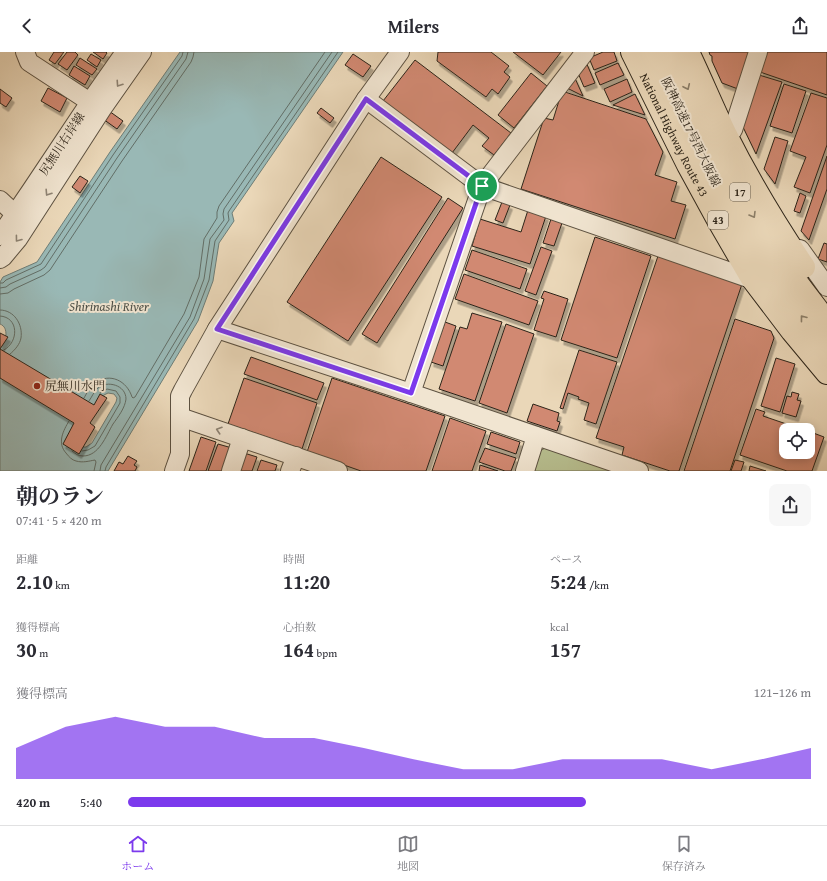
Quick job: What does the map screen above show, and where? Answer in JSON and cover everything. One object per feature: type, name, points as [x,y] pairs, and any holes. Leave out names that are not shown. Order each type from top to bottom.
[{"type":"highway","name":"National Highway Route 43","points":[[632,52],[692,172],[751,277],[792,331],[827,373]]},
{"type":"highway","name":"阪神高速17号西大阪線","points":[[652,52],[698,151],[727,203],[758,255],[790,301],[827,349]]},
{"type":"highway","name":"阪神高速17号西大阪線","points":[[671,52],[711,137],[741,195],[771,246],[827,322]]},
{"type":"highway","points":[[688,52],[726,133],[754,187],[782,234],[827,300]]},
{"type":"street","points":[[25,52],[29,62],[90,102]]},
{"type":"street","name":"尻無川右岸線","points":[[0,259],[18,239],[32,189],[125,52]]},
{"type":"street","points":[[0,200],[24,215],[142,52]]},
{"type":"street","points":[[174,471],[180,454],[180,396],[183,390],[217,329],[366,99],[400,52]]},
{"type":"street","points":[[411,393],[482,186],[585,52]]},
{"type":"street","points":[[629,52],[685,166],[715,222],[748,278],[788,334],[827,381]]},
{"type":"street","points":[[698,52],[733,130],[765,191],[786,228],[827,287]]},
{"type":"street","points":[[733,130],[758,52]]},
{"type":"street","points":[[366,99],[482,186],[748,278]]},
{"type":"street","name":"尻無川右岸線","points":[[0,236],[24,215]]},
{"type":"street","points":[[217,329],[411,393],[639,471]]},
{"type":"street","points":[[180,418],[242,438],[293,464],[338,471]]},
{"type":"street","points":[[524,471],[536,436]]},
{"type":"street","points":[[231,471],[242,438]]},
{"type":"green space","points":[[547,447],[615,471],[533,471],[540,451]]},
{"type":"water","name":"Shirinashi River","points":[[180,52],[343,52],[232,213],[234,221],[219,243],[213,281],[198,321],[108,471],[0,471],[0,344],[6,335],[6,331],[0,324],[0,282],[3,277],[37,262],[110,152]],"holes":[[[108,393],[114,394],[117,398],[116,402],[92,443],[86,447],[80,447],[77,437],[104,395]]]},
{"type":"building","points":[[54,52],[64,52],[55,64],[49,60]]},
{"type":"building","points":[[67,52],[75,52],[78,55],[67,70],[58,64]]},
{"type":"building","points":[[93,52],[106,52],[107,53],[103,59]]},
{"type":"building","points":[[438,52],[491,52],[509,66],[504,72],[510,77],[498,94],[492,89],[486,97],[437,61]]},
{"type":"building","points":[[513,52],[561,52],[543,75]]},
{"type":"building","points":[[603,52],[614,52],[617,61],[594,70],[589,58]]},
{"type":"building","points":[[709,52],[751,52],[738,89],[722,83],[712,61],[712,56]]},
{"type":"building","points":[[767,52],[827,52],[827,95],[760,72]]},
{"type":"building","points":[[91,54],[101,60],[97,67],[87,60]]},
{"type":"building","points":[[353,54],[371,66],[363,77],[345,65]]},
{"type":"building","points":[[80,58],[97,69],[92,75],[76,65]]},
{"type":"building","points":[[415,60],[511,133],[494,155],[482,146],[489,138],[473,125],[452,153],[383,101]]},
{"type":"building","points":[[586,62],[595,83],[584,87],[578,73]]},
{"type":"building","points":[[618,63],[624,75],[600,85],[595,73]]},
{"type":"building","points":[[74,66],[90,76],[85,85],[69,75]]},
{"type":"building","points":[[531,73],[547,86],[514,128],[498,115]]},
{"type":"building","points":[[759,75],[782,82],[756,154],[742,125]]},
{"type":"building","points":[[574,76],[583,96],[565,87]]},
{"type":"building","points":[[627,79],[632,92],[610,102],[604,89]]},
{"type":"building","points":[[784,84],[806,91],[792,133],[770,126]]},
{"type":"building","points":[[48,88],[67,98],[60,112],[41,101]]},
{"type":"building","points":[[0,89],[12,98],[6,107],[0,103]]},
{"type":"building","points":[[562,91],[646,119],[663,152],[655,175],[677,182],[671,201],[686,205],[675,239],[521,189],[544,118],[553,120]]},
{"type":"building","points":[[811,93],[827,98],[827,145],[810,193],[794,187],[806,157],[790,151]]},
{"type":"building","points":[[635,94],[645,115],[613,105]]},
{"type":"building","points":[[321,108],[334,118],[330,123],[317,113]]},
{"type":"building","points":[[109,111],[123,121],[117,129],[103,119]]},
{"type":"building","points":[[775,137],[788,141],[775,184],[764,169]]},
{"type":"building","points":[[827,156],[827,189],[809,240],[801,231]]},
{"type":"building","points":[[381,157],[442,197],[348,341],[287,302]]},
{"type":"building","points":[[80,176],[88,181],[80,193],[72,187]]},
{"type":"building","points":[[800,193],[806,196],[800,213],[794,211]]},
{"type":"building","points":[[448,198],[463,208],[377,343],[362,334]]},
{"type":"building","points":[[502,202],[510,205],[503,223],[495,220]]},
{"type":"building","points":[[528,210],[546,216],[530,264],[472,246],[480,219],[521,232]]},
{"type":"building","points":[[551,219],[562,223],[554,246],[543,243]]},
{"type":"building","points":[[595,237],[651,256],[617,358],[561,340]]},
{"type":"building","points":[[824,243],[827,244],[827,262],[818,259]]},
{"type":"building","points":[[541,247],[552,251],[536,295],[525,291]]},
{"type":"building","points":[[472,250],[527,269],[520,289],[465,270]]},
{"type":"building","points":[[658,256],[742,284],[679,471],[670,471],[622,455],[624,447],[596,438]]},
{"type":"building","points":[[464,274],[538,301],[529,325],[455,299]]},
{"type":"building","points":[[544,291],[568,299],[556,337],[534,330],[544,299],[541,298]]},
{"type":"building","points":[[472,313],[502,322],[475,401],[439,389],[460,327],[467,329]]},
{"type":"building","points":[[735,319],[771,331],[774,338],[730,471],[684,471]]},
{"type":"building","points":[[445,322],[456,326],[443,366],[431,362]]},
{"type":"building","points":[[506,324],[534,334],[507,413],[479,403]]},
{"type":"building","points":[[0,333],[8,337],[0,349]]},
{"type":"building","name":"尻無川水門","points":[[0,349],[94,405],[100,394],[107,398],[90,423],[95,427],[79,454],[63,444],[74,423],[0,378]]},
{"type":"building","points":[[579,350],[617,362],[596,424],[584,420],[589,403],[578,399],[579,397],[568,393],[563,409],[560,408]]},
{"type":"building","points":[[251,357],[324,383],[317,400],[244,374]]},
{"type":"building","points":[[776,358],[795,364],[780,412],[761,406]]},
{"type":"building","points":[[244,378],[317,403],[302,449],[228,424]]},
{"type":"building","points":[[332,378],[445,416],[426,471],[361,471],[307,452]]},
{"type":"building","points":[[792,392],[799,394],[797,400],[801,401],[796,417],[782,413],[787,396],[791,397]]},
{"type":"building","points":[[533,404],[559,413],[557,421],[560,422],[557,431],[527,421]]},
{"type":"building","points":[[756,409],[765,412],[763,416],[784,423],[779,423],[779,459],[815,459],[815,434],[824,437],[812,471],[787,471],[740,455]]},
{"type":"building","points":[[450,418],[486,431],[472,471],[432,471]]},
{"type":"building","points":[[491,432],[520,442],[516,454],[487,444]]},
{"type":"building","points":[[201,437],[216,442],[206,471],[189,471]]},
{"type":"building","points":[[218,444],[232,448],[225,471],[208,471]]},
{"type":"building","points":[[485,448],[516,458],[511,471],[505,471],[479,462]]},
{"type":"building","points":[[244,453],[257,457],[252,471],[238,471]]},
{"type":"building","points":[[128,456],[137,461],[134,465],[137,467],[135,471],[114,471],[119,462],[123,464]]},
{"type":"building","points":[[261,460],[277,465],[275,471],[257,471]]},
{"type":"building","points":[[735,460],[744,462],[741,471],[731,471]]},
{"type":"building","points":[[480,465],[498,471],[479,471]]},
{"type":"building","points":[[750,466],[766,471],[749,471]]},
{"type":"place","name":"尻無川水門","points":[[37,386]]},
{"type":"route","points":[[366,99],[482,186],[411,393],[217,329],[366,99]]}]
